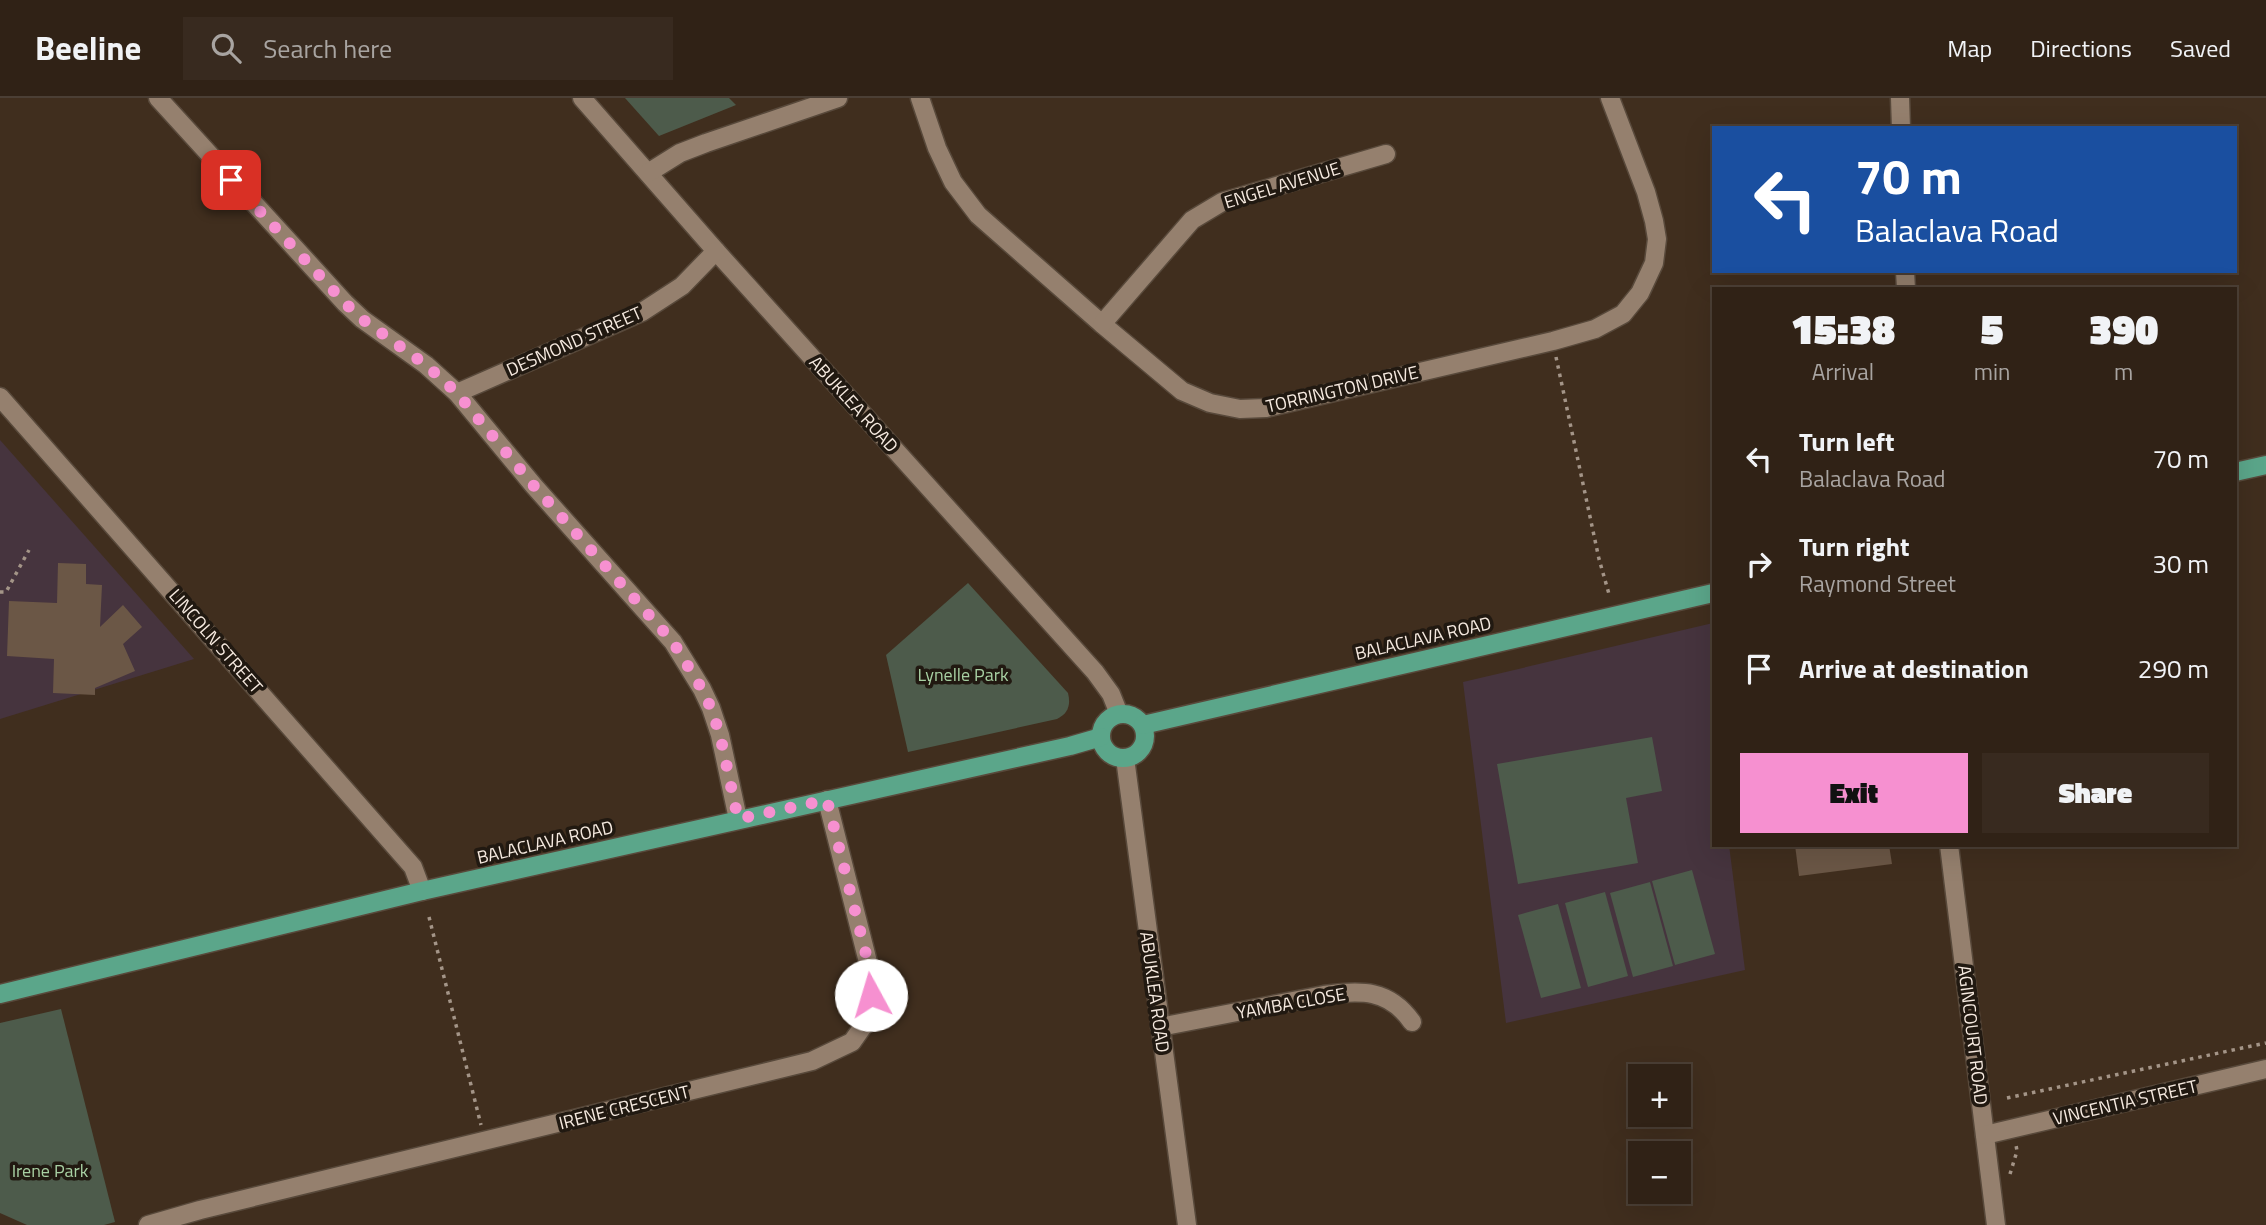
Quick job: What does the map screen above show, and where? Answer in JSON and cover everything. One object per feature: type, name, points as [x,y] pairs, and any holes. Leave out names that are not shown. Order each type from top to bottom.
[{"type":"main road","points":[[2237,472],[2266,465]]},
{"type":"main road","name":"BALACLAVA ROAD","points":[[1143,724],[1712,593]]},
{"type":"main road","points":[[1119,714],[1130,715],[1143,724],[1143,746],[1132,757],[1110,754],[1101,737],[1106,721],[1119,714]]},
{"type":"main road","name":"BALACLAVA ROAD","points":[[0,994],[422,891],[1101,737]]},
{"type":"street","points":[[158,98],[345,303],[362,319],[426,365],[457,393],[534,486],[673,642],[702,689],[717,726],[738,819]]},
{"type":"street","name":"ABUKLEA ROAD","points":[[582,98],[1095,672],[1106,685],[1119,714]]},
{"type":"street","points":[[648,173],[680,153],[838,98]]},
{"type":"street","name":"TORRINGTON DRIVE","points":[[920,98],[937,148],[953,182],[978,215],[1182,391],[1210,403],[1240,409],[1266,408],[1553,341],[1595,329],[1623,314],[1640,293],[1654,263],[1657,239],[1646,192],[1610,98]]},
{"type":"street","points":[[1900,98],[1901,126]]},
{"type":"street","name":"ENGEL AVENUE","points":[[1102,324],[1192,219],[1222,202],[1386,153]]},
{"type":"street","name":"DESMOND STREET","points":[[457,393],[642,312],[682,286],[716,251]]},
{"type":"street","name":"LINCOLN STREET","points":[[0,397],[414,867],[422,891]]},
{"type":"street","name":"ABUKLEA ROAD","points":[[1125,758],[1187,1225]]},
{"type":"street","name":"IRENE CRESCENT","points":[[148,1225],[812,1061],[852,1042],[871,1015],[871,974],[827,800]]},
{"type":"street","name":"AGINCOURT ROAD","points":[[1949,847],[1996,1225]]},
{"type":"street","name":"YAMBA CLOSE","points":[[1160,1027],[1350,992],[1392,1000],[1412,1022]]},
{"type":"street","name":"VINCENTIA STREET","points":[[1985,1135],[2266,1069]]},
{"type":"path","points":[[1553,341],[1599,559],[1609,594]]},
{"type":"path","points":[[0,592],[6,592],[30,550]]},
{"type":"path","points":[[429,917],[485,1142]]},
{"type":"path","points":[[2007,1098],[2266,1043]]},
{"type":"path","points":[[2010,1184],[2009,1170],[2017,1151],[2016,1142]]},
{"type":"shaded area","points":[[0,440],[194,659],[0,719]]},
{"type":"shaded area","points":[[1712,623],[1712,847],[1729,847],[1745,970],[1506,1023],[1463,682]]},
{"type":"green space","points":[[625,98],[729,98],[736,105],[659,136]]},
{"type":"green space","name":"Lynelle Park","points":[[968,583],[1068,693],[1068,709],[1057,719],[908,752],[886,655]]},
{"type":"green space","points":[[1652,737],[1662,791],[1626,798],[1638,863],[1518,884],[1497,764]]},
{"type":"green space","points":[[1692,870],[1715,954],[1675,965],[1652,881]]},
{"type":"green space","points":[[1650,882],[1673,966],[1633,977],[1610,893]]},
{"type":"green space","points":[[1605,892],[1628,976],[1588,987],[1565,903]]},
{"type":"green space","points":[[1558,904],[1581,988],[1541,998],[1518,915]]},
{"type":"green space","name":"Irene Park","points":[[61,1009],[115,1222],[104,1225],[27,1225],[0,1213],[0,1023]]},
{"type":"building","points":[[58,563],[86,564],[86,584],[102,585],[100,627],[123,605],[142,627],[123,644],[135,671],[95,688],[95,695],[53,693],[54,659],[7,656],[9,601],[57,603]]},
{"type":"building","points":[[1795,847],[1889,847],[1892,864],[1799,876]]},
{"type":"route","points":[[231,180],[345,303],[362,319],[426,365],[457,393],[534,486],[673,642],[711,708],[720,735],[738,819],[827,800],[871,974],[871,995]]}]
